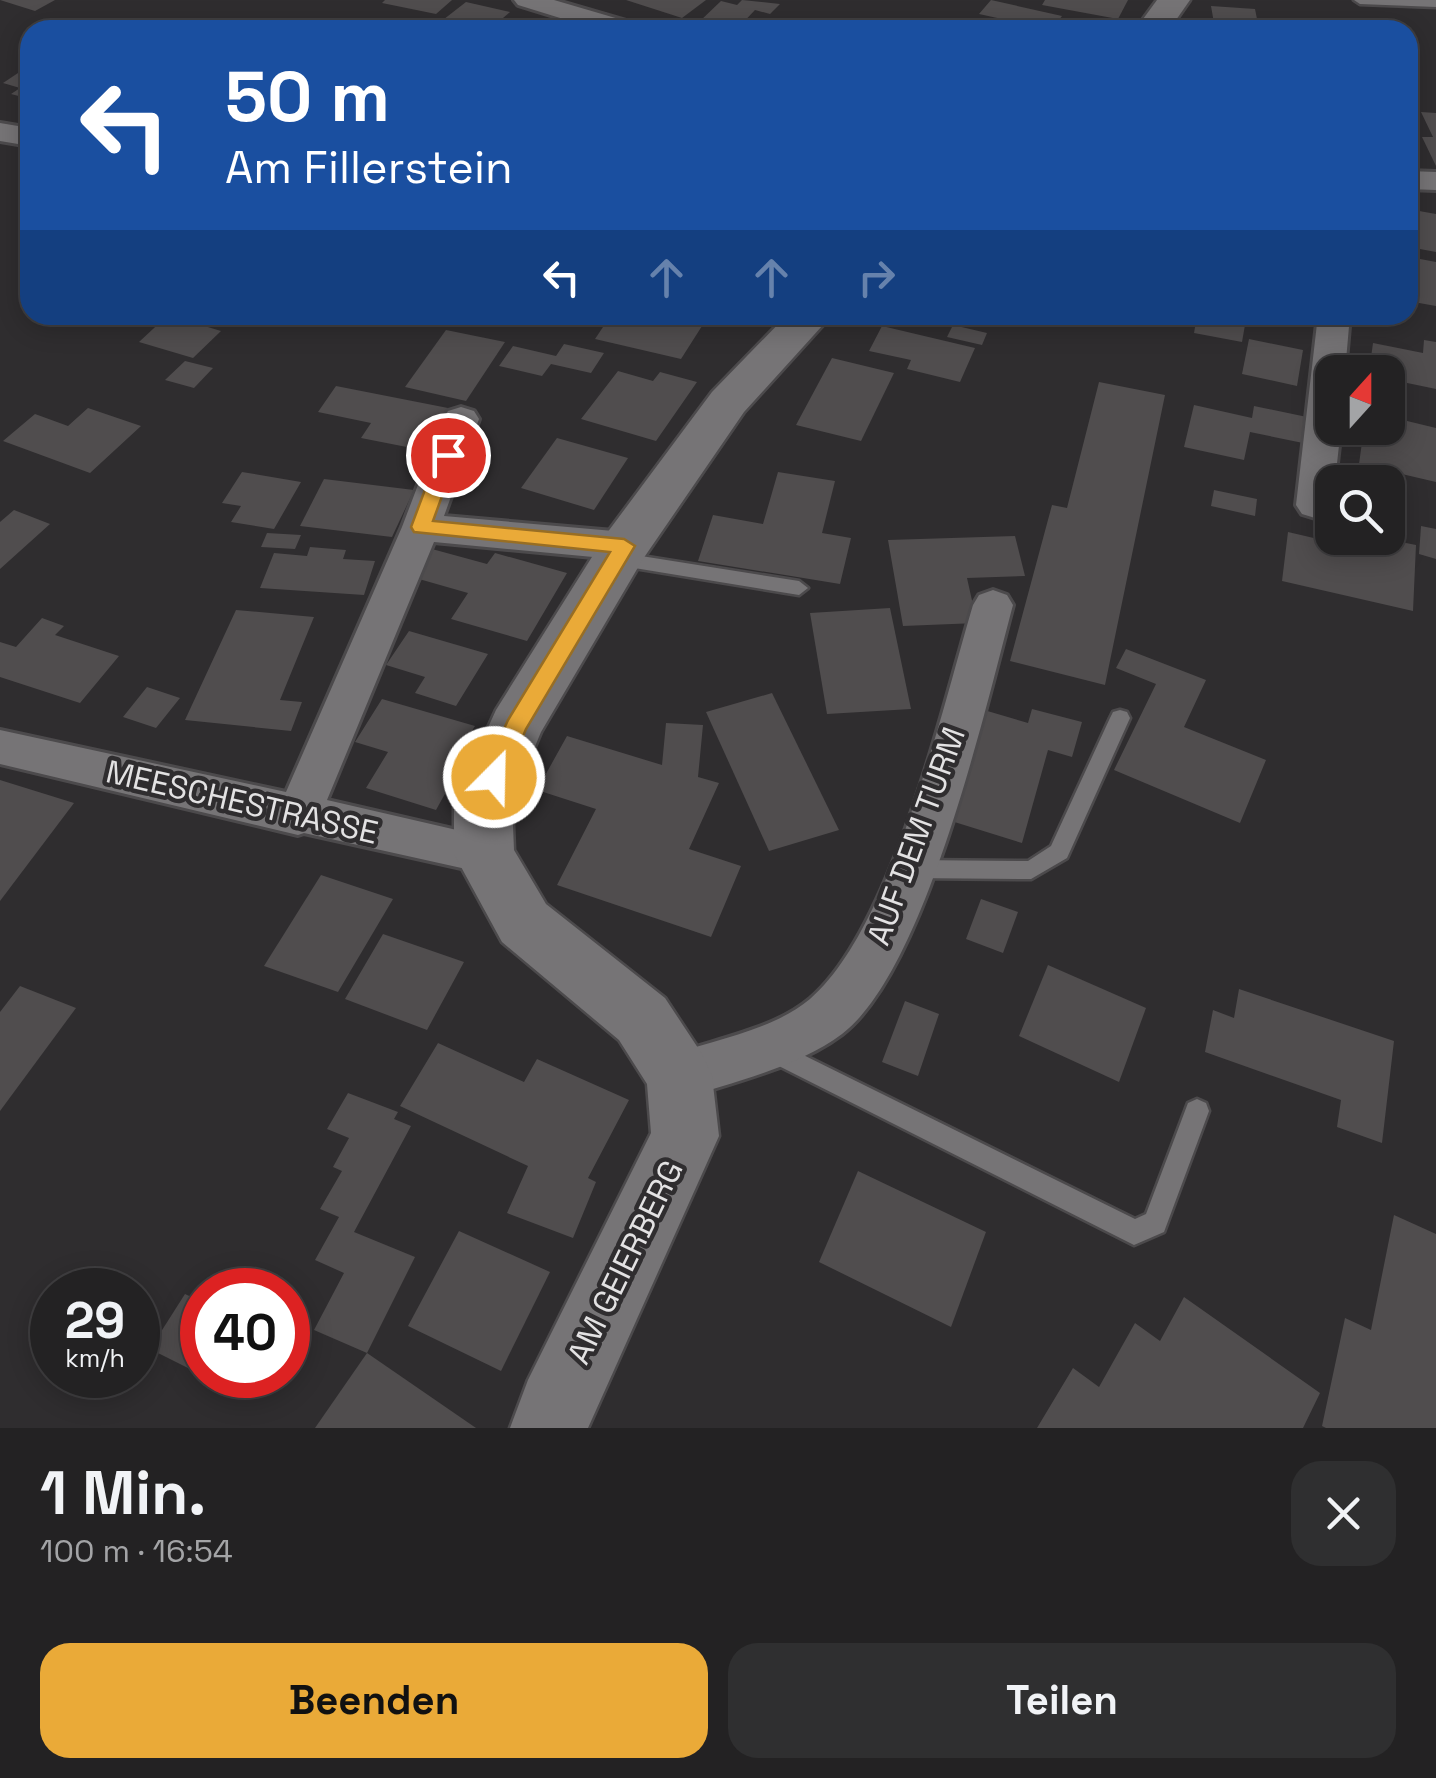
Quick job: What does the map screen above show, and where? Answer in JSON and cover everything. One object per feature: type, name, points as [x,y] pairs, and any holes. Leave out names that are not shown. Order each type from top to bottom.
[{"type":"street","points":[[527,0],[594,20]]},
{"type":"street","points":[[484,854],[484,802],[516,726],[620,552],[728,402],[801,325]]},
{"type":"street","points":[[1319,465],[1333,325]]},
{"type":"street","points":[[298,816],[421,527],[461,420]]},
{"type":"street","points":[[421,527],[620,552]]},
{"type":"street","name":"AUF DEM TURM","points":[[679,1076],[763,1046],[827,1016],[871,962],[911,869],[993,605]]},
{"type":"street","name":"MEESCHESTRASSE","points":[[0,747],[298,816],[484,854]]},
{"type":"street","name":"AM GEIERBERG","points":[[484,854],[524,922],[642,1019],[679,1076],[685,1136],[555,1407],[549,1428]]},
{"type":"lane","points":[[1360,0],[1436,2]]},
{"type":"lane","points":[[620,552],[799,588]]},
{"type":"lane","points":[[911,869],[1031,870],[1059,852],[1120,718]]},
{"type":"lane","points":[[763,1046],[1134,1232],[1155,1223],[1196,1111]]},
{"type":"building","points":[[0,0],[55,0],[35,11]]},
{"type":"building","points":[[452,0],[436,14],[382,3]]},
{"type":"building","points":[[626,0],[706,0],[682,18]]},
{"type":"building","points":[[742,0],[780,4],[770,14],[755,10],[746,20],[701,20],[721,1],[737,5]]},
{"type":"building","points":[[991,0],[1062,16],[1059,20],[1006,20],[979,14]]},
{"type":"building","points":[[1045,0],[1128,0],[1118,19],[1042,5]]},
{"type":"building","points":[[466,2],[510,12],[501,20],[443,20]]},
{"type":"building","points":[[1211,6],[1255,9],[1257,19],[1276,20],[1213,20]]},
{"type":"building","points":[[20,72],[20,88],[3,83]]},
{"type":"building","points":[[1421,112],[1436,113],[1436,166],[1422,137],[1433,137]]},
{"type":"building","points":[[1418,211],[1436,214],[1436,252],[1418,249]]},
{"type":"building","points":[[1418,259],[1436,262],[1436,306],[1418,303]]},
{"type":"building","points":[[157,325],[201,325],[221,331],[193,358],[139,342]]},
{"type":"building","points":[[604,325],[702,326],[681,359],[595,339]]},
{"type":"building","points":[[953,325],[987,333],[982,345],[947,337]]},
{"type":"building","points":[[1195,325],[1245,325],[1242,342],[1194,333]]},
{"type":"building","points":[[882,326],[975,348],[960,382],[907,369],[911,360],[869,351]]},
{"type":"building","points":[[446,330],[505,342],[466,401],[405,387]]},
{"type":"building","points":[[1249,339],[1303,350],[1297,386],[1242,374]]},
{"type":"building","points":[[1424,340],[1436,342],[1436,389],[1405,383],[1405,355],[1371,355],[1373,343],[1423,353]]},
{"type":"building","points":[[564,344],[604,353],[591,373],[551,364],[542,376],[499,366],[513,346],[556,356]]},
{"type":"building","points":[[832,358],[894,373],[861,441],[796,425]]},
{"type":"building","points":[[185,361],[213,368],[194,388],[165,380]]},
{"type":"building","points":[[618,371],[653,381],[660,372],[697,382],[656,441],[581,419]]},
{"type":"building","points":[[1099,382],[1165,395],[1105,685],[1010,661],[1052,505],[1067,508]]},
{"type":"building","points":[[336,386],[448,408],[422,450],[361,438],[371,423],[318,412]]},
{"type":"building","points":[[1194,405],[1252,418],[1254,406],[1307,417],[1303,443],[1250,432],[1244,460],[1184,447]]},
{"type":"building","points":[[88,408],[141,426],[90,473],[3,441],[35,414],[68,426]]},
{"type":"building","points":[[1405,420],[1436,428],[1436,482],[1405,475],[1405,465],[1359,464],[1362,445],[1405,445]]},
{"type":"building","points":[[557,438],[628,458],[594,510],[521,488]]},
{"type":"building","points":[[242,472],[301,482],[274,529],[231,522],[241,506],[222,503]]},
{"type":"building","points":[[778,472],[835,481],[822,533],[851,538],[840,584],[698,561],[713,515],[763,524]]},
{"type":"building","points":[[324,479],[414,490],[392,537],[300,526]]},
{"type":"building","points":[[1214,490],[1257,499],[1255,516],[1211,506]]},
{"type":"building","points":[[14,510],[50,524],[0,569],[0,522]]},
{"type":"building","points":[[1421,526],[1436,529],[1436,559],[1419,554]]},
{"type":"building","points":[[1288,532],[1315,538],[1315,555],[1405,555],[1405,543],[1416,545],[1413,611],[1282,581]]},
{"type":"building","points":[[267,533],[301,535],[295,549],[261,547]]},
{"type":"building","points":[[1015,536],[1025,576],[967,578],[977,623],[903,626],[888,540]]},
{"type":"building","points":[[310,547],[346,550],[343,559],[375,561],[364,595],[260,588],[274,553],[307,556]]},
{"type":"building","points":[[432,549],[487,564],[495,553],[567,573],[527,641],[451,619],[468,593],[412,577]]},
{"type":"building","points":[[890,608],[911,709],[827,714],[810,613]]},
{"type":"building","points":[[236,610],[314,617],[280,700],[302,702],[291,731],[185,720]]},
{"type":"building","points":[[42,618],[64,626],[55,635],[119,656],[80,703],[0,677],[0,642],[16,647]]},
{"type":"building","points":[[409,631],[488,654],[456,706],[415,693],[425,677],[386,665]]},
{"type":"building","points":[[1126,649],[1206,680],[1184,727],[1266,760],[1240,823],[1114,770],[1156,684],[1116,668]]},
{"type":"building","points":[[147,687],[180,698],[156,728],[123,717]]},
{"type":"building","points":[[772,693],[839,830],[769,851],[706,712]]},
{"type":"building","points":[[382,699],[475,726],[464,743],[472,745],[436,810],[366,788],[388,752],[355,742]]},
{"type":"building","points":[[1032,709],[1082,722],[1072,757],[1048,750],[1022,843],[948,820],[984,710],[1028,723]]},
{"type":"building","points":[[666,723],[703,725],[698,777],[719,783],[689,849],[741,866],[711,937],[557,885],[596,809],[537,790],[567,736],[662,765]]},
{"type":"building","points":[[0,780],[74,803],[0,901]]},
{"type":"building","points":[[321,875],[393,899],[338,992],[264,966]]},
{"type":"building","points":[[981,899],[1018,912],[1003,953],[966,939]]},
{"type":"building","points":[[383,934],[464,962],[427,1030],[345,999]]},
{"type":"building","points":[[1048,965],[1146,1008],[1119,1082],[1019,1036]]},
{"type":"building","points":[[20,986],[76,1008],[0,1111],[0,1012]]},
{"type":"building","points":[[1239,989],[1394,1041],[1382,1143],[1337,1127],[1341,1100],[1205,1052],[1213,1010],[1234,1018]]},
{"type":"building","points":[[905,1001],[939,1014],[918,1076],[882,1062]]},
{"type":"building","points":[[438,1043],[524,1082],[537,1059],[629,1100],[588,1178],[596,1182],[573,1238],[507,1213],[528,1166],[400,1106]]},
{"type":"building","points":[[348,1093],[398,1112],[394,1119],[411,1126],[354,1232],[415,1257],[367,1353],[314,1330],[344,1273],[315,1260],[339,1217],[320,1209],[342,1171],[333,1167],[349,1138],[327,1129]]},
{"type":"building","points":[[858,1171],[986,1232],[951,1327],[819,1262]]},
{"type":"building","points":[[1394,1215],[1436,1234],[1436,1428],[1326,1428],[1322,1426],[1345,1318],[1371,1330]]},
{"type":"building","points":[[459,1231],[550,1272],[501,1371],[408,1326]]},
{"type":"building","points":[[1184,1297],[1320,1393],[1303,1428],[1037,1428],[1073,1368],[1099,1387],[1135,1323],[1160,1341]]},
{"type":"building","points":[[180,1302],[180,1364],[160,1354],[160,1333]]},
{"type":"building","points":[[367,1353],[476,1428],[315,1428]]},
{"type":"route","points":[[448,455],[421,527],[624,546],[516,726],[494,777]]}]
